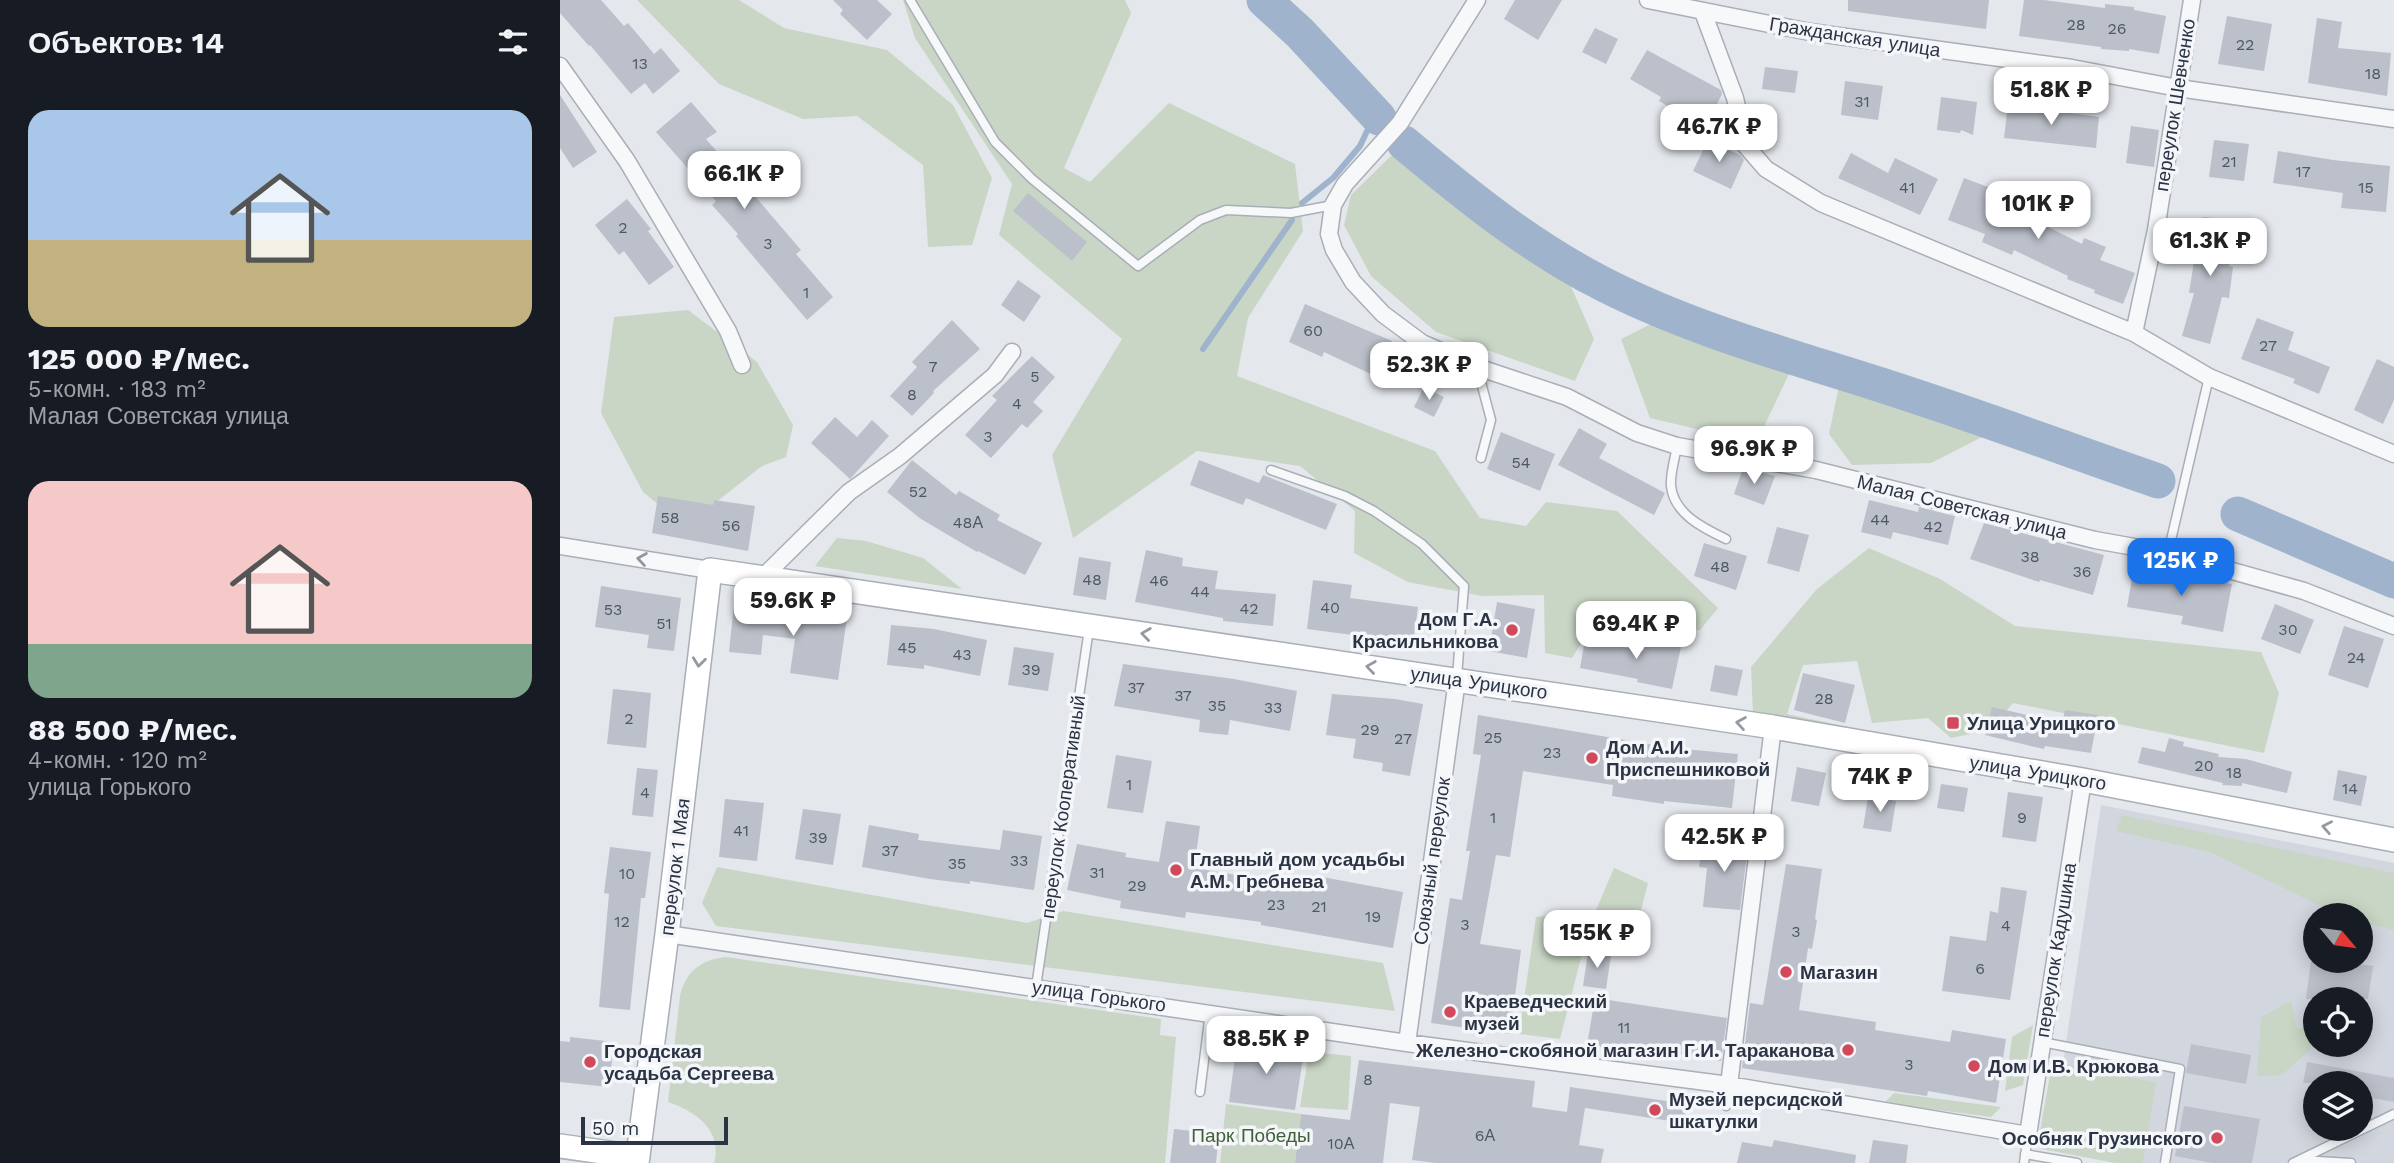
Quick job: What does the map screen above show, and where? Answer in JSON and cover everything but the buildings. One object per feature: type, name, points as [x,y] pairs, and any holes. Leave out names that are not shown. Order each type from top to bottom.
[{"type":"main road","name":"улица Урицкого","points":[[710,570],[1773,727],[2082,780],[2394,840]]},
{"type":"main road","name":"переулок 1 Мая","points":[[637,1160],[710,570]]},
{"type":"main road","points":[[560,1146],[637,1160]]},
{"type":"street","name":"Малая Советская улица","points":[[1477,0],[1400,123],[1345,184],[1333,205],[1329,234],[1334,250],[1353,282],[1383,314],[1422,343],[1477,367],[1567,397],[1637,432],[1677,446],[1816,470],[2095,540],[2168,553],[2304,591],[2394,626]]},
{"type":"street","name":"Гражданская улица","points":[[1648,0],[1865,40],[2072,68],[2178,88],[2394,119]]},
{"type":"street","name":"переулок Шевченко","points":[[2134,333],[2156,230],[2192,0]]},
{"type":"street","points":[[1703,12],[1735,98],[1746,146],[1766,169],[1821,203],[2134,333],[2209,377],[2394,454]]},
{"type":"street","points":[[560,66],[627,161],[728,331],[741,365]]},
{"type":"street","points":[[762,578],[849,492],[900,456],[995,375],[1012,352]]},
{"type":"street","name":"улица Урицкого","points":[[560,546],[710,570]]},
{"type":"street","name":"Союзный переулок","points":[[1407,1043],[1457,680]]},
{"type":"street","points":[[1729,1085],[1773,727]]},
{"type":"street","name":"переулок Кадушина","points":[[2028,1135],[2082,780]]},
{"type":"street","name":"улица Горького","points":[[667,934],[1407,1043],[1729,1085],[2028,1135]]},
{"type":"lane","points":[[910,0],[995,142],[1032,180],[1138,266],[1200,220],[1226,210],[1291,213],[1333,205]]},
{"type":"lane","points":[[1477,367],[1491,420],[1481,458]]},
{"type":"lane","points":[[2168,553],[2209,377]]},
{"type":"lane","points":[[1677,446],[1671,486],[1680,508],[1697,525],[1726,539]]},
{"type":"lane","points":[[1271,470],[1345,496],[1374,511],[1422,544],[1464,586],[1457,680]]},
{"type":"lane","name":"переулок Кооперативный","points":[[1036,987],[1089,626]]},
{"type":"lane","points":[[1200,1092],[1210,1013]]},
{"type":"lane","points":[[2042,1042],[2180,1069],[2165,1163]]},
{"type":"lane","points":[[1726,1106],[1729,1085]]},
{"type":"lane","points":[[2295,1161],[2394,1114]]},
{"type":"lane","name":"переулок Кадушина","points":[[2025,1158],[2028,1135]]},
{"type":"lane","points":[[2025,1158],[2077,1163]]},
{"type":"lane","points":[[2295,1161],[2351,1163]]},
{"type":"shaded area","points":[[2101,805],[2394,863],[2394,1163],[2143,1163],[2155,1082],[2063,1064]]},
{"type":"green space","points":[[637,0],[739,0],[784,28],[887,50],[953,105],[992,178],[972,245],[928,247],[923,165],[857,116],[803,119],[719,84]]},
{"type":"green space","points":[[903,0],[1125,0],[1131,13],[1064,168],[1090,182],[1169,103],[1295,164],[1303,231],[1248,318],[1237,376],[1435,451],[1480,518],[1526,526],[1546,502],[1617,511],[1718,608],[1700,630],[1594,622],[1572,658],[1545,653],[1544,595],[1482,596],[1408,582],[1354,553],[1355,511],[1300,466],[1197,451],[1073,538],[1052,455],[1122,339],[999,235],[1012,184],[915,38]]},
{"type":"green space","points":[[1394,153],[1491,231],[1569,282],[1594,339],[1575,381],[1436,332],[1371,276],[1344,225],[1351,195]]},
{"type":"green space","points":[[688,310],[757,362],[793,425],[786,457],[762,466],[710,507],[714,545],[687,528],[643,492],[601,413],[614,317]]},
{"type":"green space","points":[[1653,323],[1790,372],[1756,443],[1650,418],[1621,339]]},
{"type":"green space","points":[[1839,386],[1984,436],[1931,463],[1852,465],[1829,434]]},
{"type":"green space","points":[[837,538],[866,541],[923,558],[962,589],[815,566]]},
{"type":"green space","points":[[1869,548],[1940,579],[2015,626],[2261,652],[2279,693],[2264,753],[2013,703],[1990,730],[1951,738],[1928,718],[1872,723],[1857,661],[1803,665],[1787,714],[1857,729],[1878,758],[1754,737],[1751,667],[1817,589]]},
{"type":"green space","points":[[2122,815],[2394,873],[2394,930],[2373,925],[2373,903],[2314,903],[2210,852],[2116,831]]},
{"type":"green space","points":[[717,867],[1027,923],[1063,911],[1383,963],[1395,1011],[716,926],[702,903]]},
{"type":"green space","points":[[1614,868],[1648,883],[1631,949],[1583,950],[1560,1039],[1519,1034],[1536,917],[1596,910]]},
{"type":"green space","name":"Парк Победы","points":[[726,957],[1161,1019],[1160,1035],[1176,1037],[1165,1163],[714,1163],[716,1151],[711,1132],[697,1117],[668,1102],[683,987],[696,968]]},
{"type":"green space","points":[[2291,1001],[2297,1028],[2303,1029],[2303,1056],[2282,1075],[2257,1076],[2261,1017]]},
{"type":"green space","points":[[2033,1025],[2023,1085],[2005,1091],[2012,1037]]},
{"type":"green space","points":[[1309,1052],[1351,1056],[1348,1110],[1300,1107]]},
{"type":"green space","points":[[2063,1064],[2156,1082],[2143,1163],[2115,1163],[2042,1149],[2038,1142],[2050,1075]]},
{"type":"green space","points":[[1894,1093],[2001,1107],[1991,1117],[1884,1103]]},
{"type":"green space","name":"Парк Победы","points":[[1226,1104],[1301,1114],[1295,1163],[1220,1163]]},
{"type":"waterway","points":[[1264,0],[1300,33],[1379,118]]},
{"type":"waterway","points":[[1302,203],[1333,178],[1360,146],[1375,114]]},
{"type":"waterway","points":[[1404,143],[1524,237],[1576,269],[1637,300],[1707,329],[1921,398],[2158,481]]},
{"type":"waterway","points":[[1203,349],[1292,220]]},
{"type":"waterway","points":[[2238,514],[2394,581]]},
{"type":"place","name":"Дом Г.А. Красильникова","points":[[1512,630]]},
{"type":"place","name":"Улица Урицкого","points":[[1953,723]]},
{"type":"place","name":"Дом А.И. Приспешниковой","points":[[1592,758]]},
{"type":"place","name":"Главный дом усадьбы А.М. Гребнева","points":[[1176,870]]},
{"type":"place","name":"Магазин","points":[[1786,972]]},
{"type":"place","name":"Краеведческий музей","points":[[1450,1012]]},
{"type":"place","name":"Железно-скобяной магазин Г.И. Тараканова","points":[[1848,1050]]},
{"type":"place","name":"Городская усадьба Сергеева","points":[[590,1062]]},
{"type":"place","name":"Дом И.В. Крюкова","points":[[1974,1066]]},
{"type":"place","name":"Музей персидской шкатулки","points":[[1655,1110]]},
{"type":"place","name":"Особняк Грузинского","points":[[2217,1138]]}]
